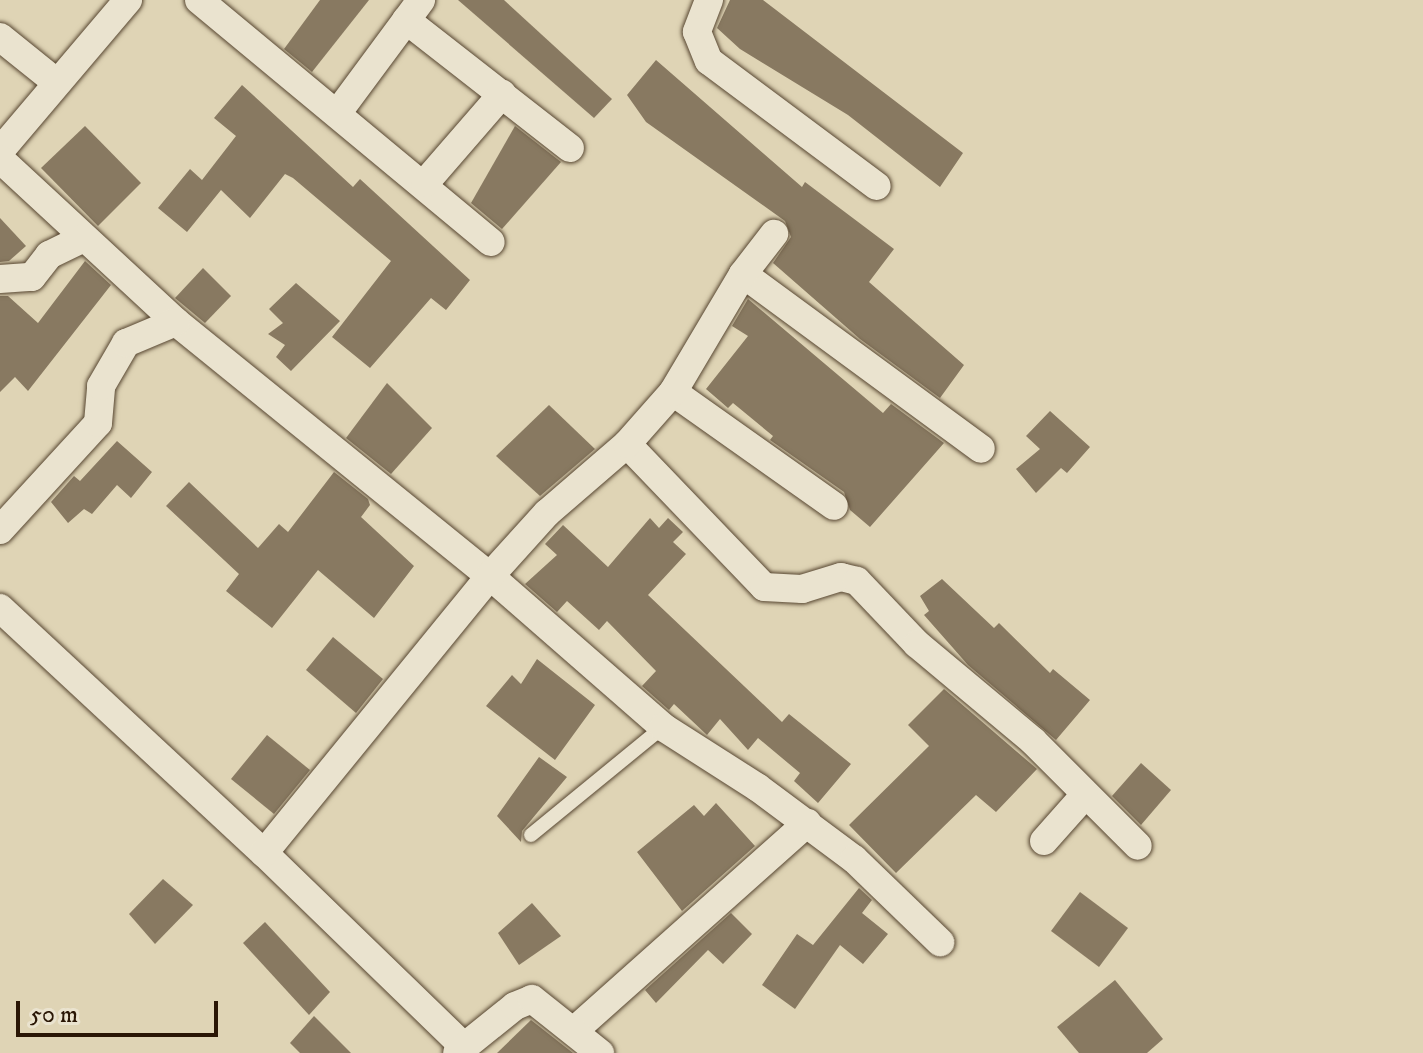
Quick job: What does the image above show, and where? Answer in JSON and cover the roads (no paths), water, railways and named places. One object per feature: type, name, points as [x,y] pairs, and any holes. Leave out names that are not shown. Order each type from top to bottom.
[{"type":"street","points":[[0,151],[128,0]]},
{"type":"street","points":[[199,0],[339,111],[491,242]]},
{"type":"street","points":[[709,0],[697,32],[709,61],[877,186]]},
{"type":"street","points":[[339,111],[414,10],[502,94],[570,148]]},
{"type":"street","points":[[0,37],[56,82]]},
{"type":"street","points":[[425,183],[502,94]]},
{"type":"street","points":[[0,159],[176,322],[490,576],[663,727],[807,823],[854,859],[940,942]]},
{"type":"street","points":[[264,853],[490,576],[547,513],[627,444],[673,392],[743,274],[774,234]]},
{"type":"street","points":[[0,279],[32,277],[49,255],[84,238]]},
{"type":"street","points":[[743,274],[981,449]]},
{"type":"street","points":[[0,530],[98,423],[101,386],[126,343],[176,322]]},
{"type":"street","points":[[673,392],[834,506]]},
{"type":"street","points":[[627,444],[764,587],[802,589],[841,577],[857,581],[917,644],[1033,741],[1084,796],[1138,846]]},
{"type":"street","points":[[0,608],[264,853],[460,1050],[524,1000],[539,1000],[600,1053]]},
{"type":"street","points":[[1044,841],[1084,796]]},
{"type":"street","points":[[576,1029],[807,823]]},
{"type":"lane","points":[[531,835],[663,727]]}]
